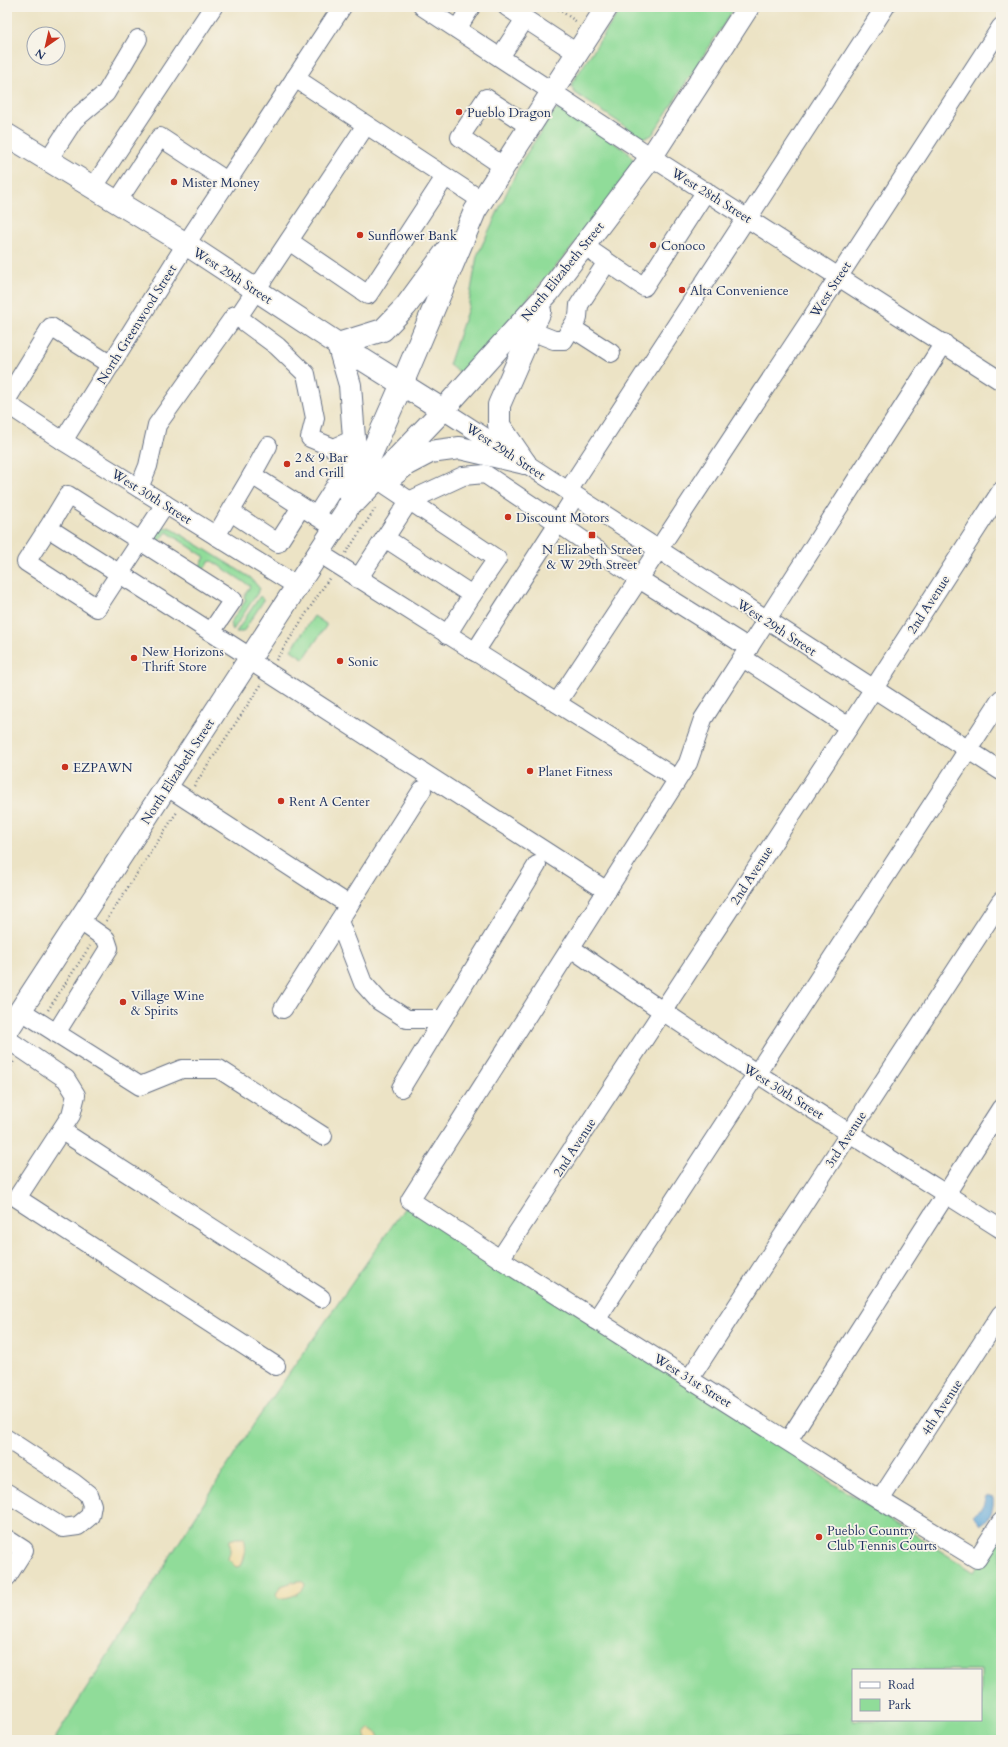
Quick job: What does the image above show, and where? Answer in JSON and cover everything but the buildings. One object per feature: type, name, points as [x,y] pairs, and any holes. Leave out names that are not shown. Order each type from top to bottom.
[{"type":"main road","name":"North Elizabeth Street","points":[[7,1031],[318,553],[343,510],[402,384],[478,206],[607,7]]},
{"type":"main road","name":"North Elizabeth Street","points":[[343,510],[442,410],[548,293],[652,156],[748,7]]},
{"type":"main road","name":"West 29th Street","points":[[7,135],[186,244],[338,344],[442,410]]},
{"type":"main road","points":[[343,510],[355,451],[350,385],[338,344],[383,330],[406,306],[478,206]]},
{"type":"main road","points":[[525,463],[498,426],[499,405],[548,293]]},
{"type":"main road","points":[[343,510],[407,464],[430,452],[460,448],[525,463]]},
{"type":"street","points":[[94,188],[213,7]]},
{"type":"street","name":"North Greenwood Street","points":[[63,441],[186,244],[342,7]]},
{"type":"street","name":"West 28th Street","points":[[423,7],[1001,381]]},
{"type":"street","points":[[457,29],[471,7]]},
{"type":"street","points":[[507,7],[577,53]]},
{"type":"street","points":[[475,652],[558,523],[572,494],[748,217],[885,7]]},
{"type":"street","points":[[500,57],[525,19]]},
{"type":"street","name":"West Street","points":[[557,703],[839,276],[1001,27]]},
{"type":"street","points":[[48,160],[74,120],[106,93],[138,39]]},
{"type":"street","points":[[295,78],[445,177],[478,206]]},
{"type":"street","points":[[503,166],[460,137],[486,98],[529,126]]},
{"type":"street","points":[[238,317],[366,125]]},
{"type":"street","points":[[117,202],[160,137],[227,182]]},
{"type":"street","points":[[289,242],[368,295],[445,177]]},
{"type":"street","points":[[584,246],[644,287],[706,191]]},
{"type":"street","points":[[531,331],[554,340],[564,340],[578,317],[579,305],[607,262]]},
{"type":"street","points":[[139,488],[148,466],[157,425],[235,315],[277,346],[306,374],[315,418],[310,438],[334,448],[354,439]]},
{"type":"street","points":[[7,399],[51,327],[111,365]]},
{"type":"street","points":[[572,328],[611,353]]},
{"type":"street","points":[[570,948],[688,763],[703,719],[944,343]]},
{"type":"street","name":"West 30th Street","points":[[7,404],[63,441],[297,586]]},
{"type":"street","name":"West 29th Street","points":[[442,410],[873,690],[1001,771]]},
{"type":"street","points":[[216,536],[268,446]]},
{"type":"street","points":[[252,474],[309,511],[343,510],[337,483],[309,511],[278,543],[264,565]]},
{"type":"street","points":[[358,579],[409,501],[463,476],[485,474],[746,653],[849,726]]},
{"type":"street","points":[[382,483],[497,559],[447,635]]},
{"type":"street","name":"2nd Avenue","points":[[500,1259],[873,690],[1001,491]]},
{"type":"street","points":[[165,504],[141,542],[97,608],[26,562],[68,495],[141,542],[233,600],[211,632]]},
{"type":"street","points":[[231,512],[278,543]]},
{"type":"street","points":[[238,550],[254,527]]},
{"type":"street","points":[[48,528],[211,632],[250,659],[607,891]]},
{"type":"street","points":[[385,538],[472,596]]},
{"type":"street","points":[[318,553],[677,780]]},
{"type":"street","points":[[596,1320],[1001,699]]},
{"type":"street","points":[[166,786],[349,905]]},
{"type":"street","points":[[283,1010],[422,790]]},
{"type":"street","points":[[401,1088],[537,865]]},
{"type":"street","name":"3rd Avenue","points":[[690,1378],[1001,901]]},
{"type":"street","points":[[56,1034],[109,948],[106,939],[79,920]]},
{"type":"street","points":[[338,921],[363,983],[379,1001],[407,1018],[444,1019]]},
{"type":"street","name":"West 30th Street","points":[[570,948],[662,1012],[757,1075],[850,1132],[1001,1229]]},
{"type":"street","name":"West 31st Street","points":[[570,948],[410,1200],[500,1259],[690,1378],[880,1500],[977,1559],[1001,1522]]},
{"type":"street","points":[[20,1010],[140,1086],[182,1069],[218,1069],[323,1136]]},
{"type":"street","points":[[7,1038],[66,1079],[76,1095],[71,1115],[62,1131],[17,1198],[276,1366]]},
{"type":"street","points":[[788,1441],[1001,1108]]},
{"type":"street","points":[[62,1131],[321,1298]]},
{"type":"street","name":"4th Avenue","points":[[880,1500],[1001,1314]]},
{"type":"street","points":[[7,1439],[74,1483],[88,1494],[92,1505],[90,1516],[78,1526],[64,1528],[7,1493]]},
{"type":"street","points":[[7,1539],[24,1550],[7,1577]]},
{"type":"path","points":[[555,7],[581,24]]},
{"type":"green space","points":[[622,7],[735,7],[652,135],[645,138],[641,137],[575,93],[572,87],[572,83]]},
{"type":"green space","points":[[556,110],[564,110],[628,152],[634,161],[593,223],[463,374],[449,365],[468,308],[477,256],[521,162]]},
{"type":"green space","points":[[162,526],[167,528],[169,527],[251,578],[260,589],[233,630],[230,623],[246,600],[244,597],[250,586],[212,561],[209,562],[204,569],[200,570],[200,566],[205,557],[167,532],[159,541],[156,541],[155,537]]},
{"type":"green space","points":[[260,596],[264,600],[243,632],[236,632]]},
{"type":"green space","points":[[314,616],[326,624],[326,626],[303,658],[291,650]]},
{"type":"green space","points":[[410,1200],[690,1378],[829,1481],[974,1572],[1001,1531],[1001,1740],[54,1740],[254,1424]]},
{"type":"sand","points":[[244,1538],[245,1549],[241,1566],[236,1567],[228,1559],[230,1552],[230,1540]]},
{"type":"sand","points":[[296,1581],[301,1581],[305,1584],[302,1591],[290,1597],[278,1598],[276,1594],[281,1586]]},
{"type":"sand","points":[[370,1728],[377,1733],[380,1740],[367,1740],[365,1732]]},
{"type":"water","points":[[986,1496],[993,1498],[993,1506],[987,1519],[981,1524],[972,1515],[982,1509]]},
{"type":"place","name":"Pueblo Dragon","points":[[459,112]]},
{"type":"place","name":"Mister Money","points":[[174,182]]},
{"type":"place","name":"Sunflower Bank","points":[[360,235]]},
{"type":"place","name":"Conoco","points":[[653,245]]},
{"type":"place","name":"Alta Convenience","points":[[682,290]]},
{"type":"place","name":"2 & 9 Bar and Grill","points":[[287,464]]},
{"type":"place","name":"Discount Motors","points":[[508,517]]},
{"type":"place","name":"N Elizabeth Street & W 29th Street","points":[[592,535]]},
{"type":"place","name":"New Horizons Thrift Store","points":[[134,658]]},
{"type":"place","name":"Sonic","points":[[340,661]]},
{"type":"place","name":"EZPAWN","points":[[65,767]]},
{"type":"place","name":"Planet Fitness","points":[[530,771]]},
{"type":"place","name":"Rent A Center","points":[[281,801]]},
{"type":"place","name":"Village Wine & Spirits","points":[[123,1002]]},
{"type":"place","name":"Pueblo Country Club Tennis Courts","points":[[819,1537]]}]
